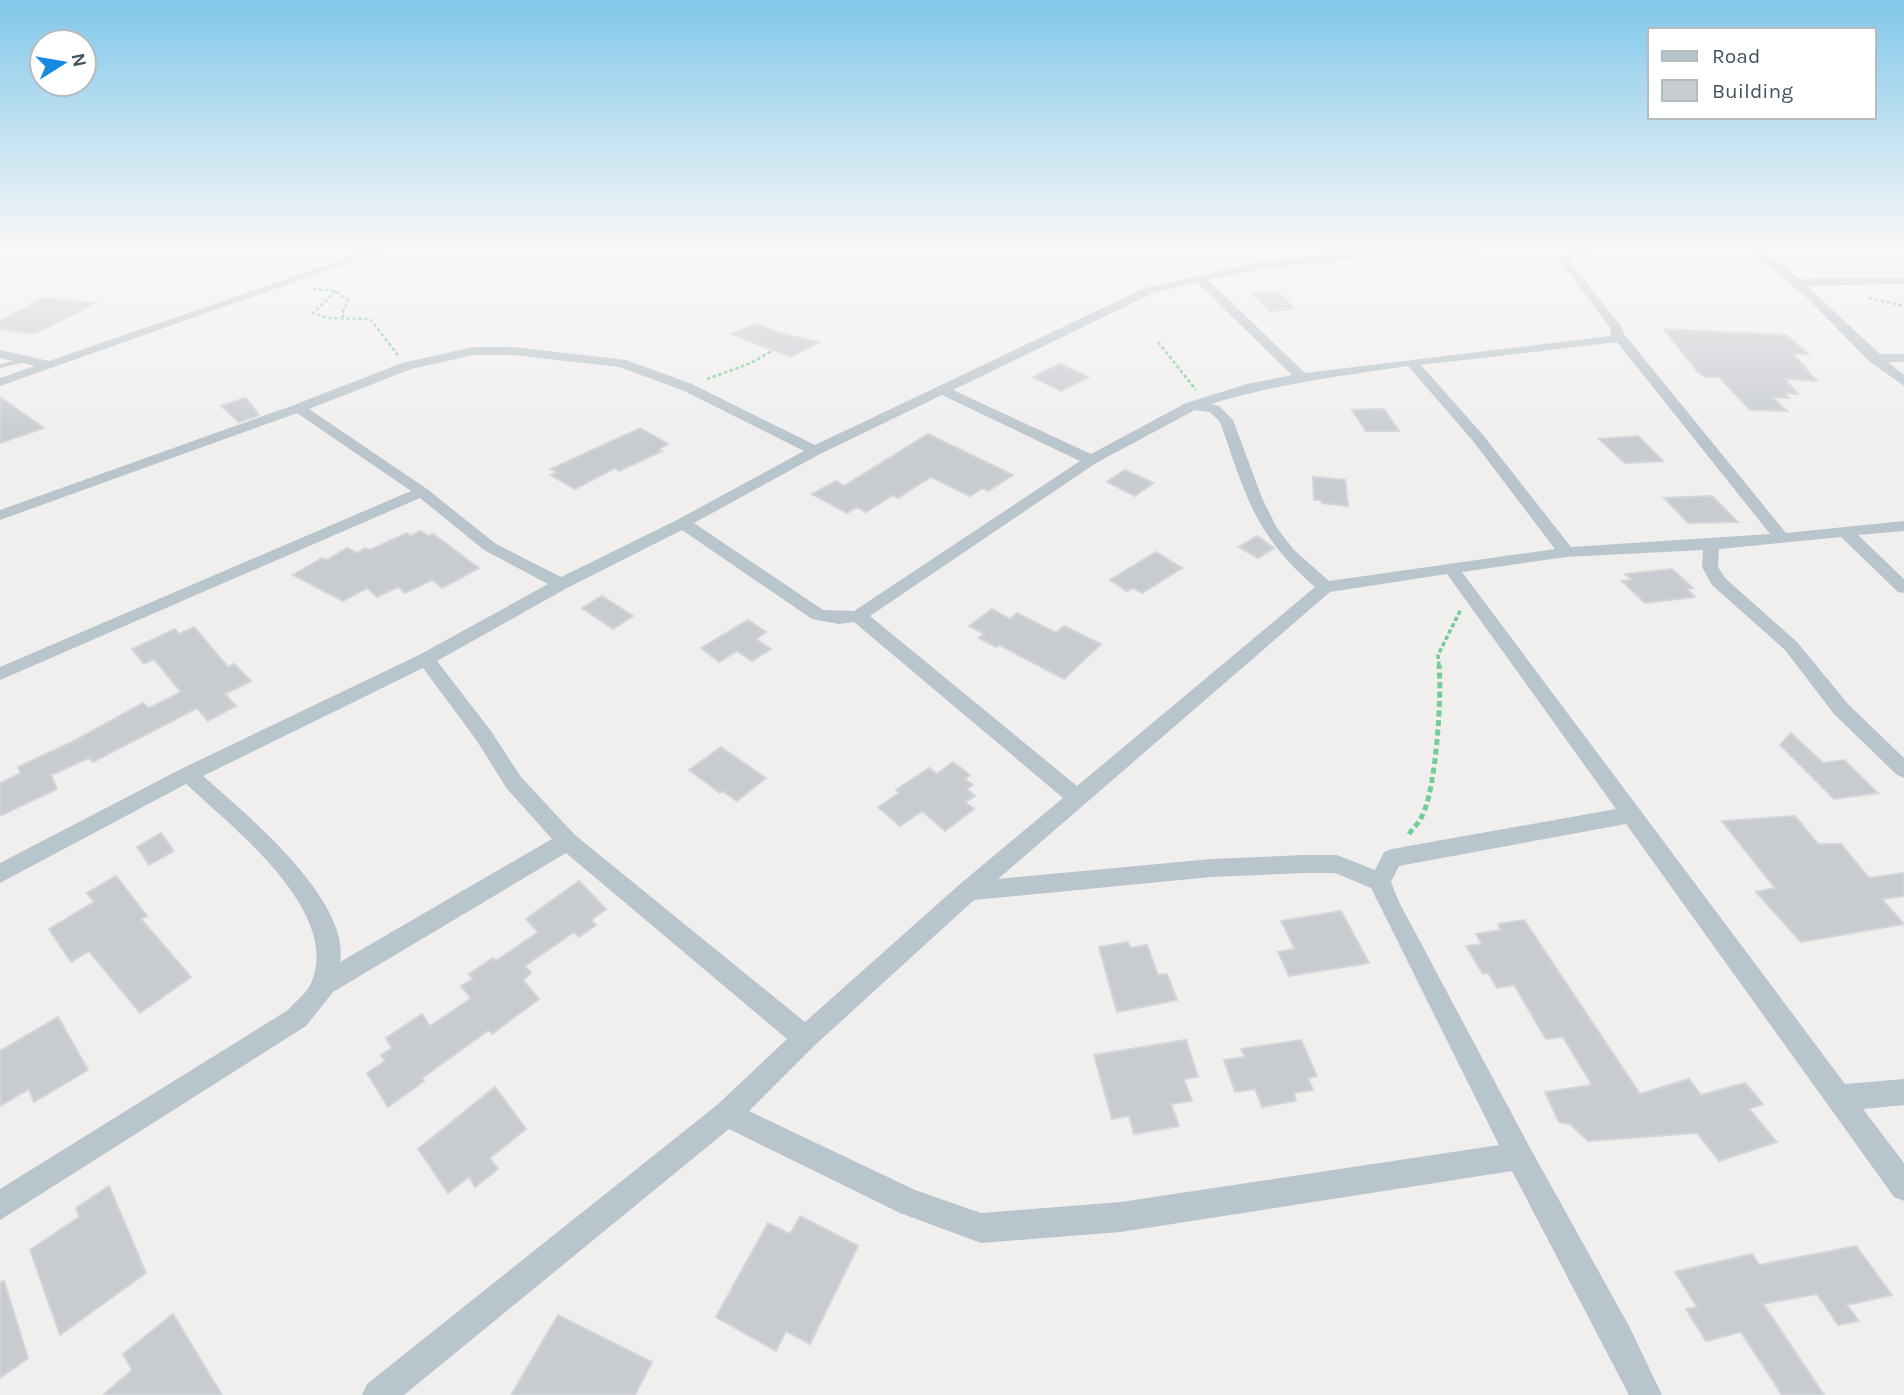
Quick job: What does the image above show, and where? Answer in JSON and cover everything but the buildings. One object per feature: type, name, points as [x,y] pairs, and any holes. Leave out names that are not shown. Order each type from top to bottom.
[{"type":"street","points":[[0,382],[204,311]]},
{"type":"street","points":[[0,874],[188,774],[426,659],[561,584],[683,523],[815,451],[1105,311]]},
{"type":"street","points":[[1233,311],[1302,377]]},
{"type":"street","points":[[1603,311],[1617,329],[1618,335],[1782,539]]},
{"type":"street","points":[[1825,311],[1874,358],[1904,382]]},
{"type":"street","points":[[683,523],[818,615],[839,618],[858,616],[1091,460],[1198,404],[1252,387],[1302,377],[1614,339],[1618,335]]},
{"type":"street","points":[[0,515],[299,408],[407,366],[450,354],[514,351],[621,363],[687,387],[815,451]]},
{"type":"street","points":[[0,354],[50,365]]},
{"type":"street","points":[[1874,358],[1904,358]]},
{"type":"street","points":[[1411,362],[1478,438],[1566,552]]},
{"type":"street","points":[[942,389],[1091,460]]},
{"type":"street","points":[[1198,404],[1214,409],[1226,420],[1262,512],[1276,539],[1325,587]]},
{"type":"street","points":[[299,408],[422,492],[490,547],[561,584]]},
{"type":"street","points":[[0,674],[422,492]]},
{"type":"street","points":[[378,1395],[727,1114],[805,1038],[968,891],[1325,587],[1566,552],[1711,545],[1904,526]]},
{"type":"street","points":[[1845,532],[1904,588]]},
{"type":"street","points":[[1711,545],[1710,568],[1718,581],[1791,646],[1841,709],[1904,770]]},
{"type":"street","points":[[1450,567],[1904,1187]]},
{"type":"street","points":[[858,616],[1078,798]]},
{"type":"street","points":[[426,659],[484,736],[514,783],[568,841],[805,1038]]},
{"type":"street","points":[[188,774],[290,872],[318,911],[330,944],[324,984]]},
{"type":"street","points":[[1631,815],[1392,858],[1380,882],[1388,904],[1519,1156],[1618,1337],[1646,1395]]},
{"type":"street","points":[[0,1206],[297,1018],[324,984],[568,841]]},
{"type":"street","points":[[968,891],[1211,869],[1304,864],[1337,864],[1380,882]]},
{"type":"street","points":[[1837,1098],[1904,1091]]},
{"type":"street","points":[[727,1114],[909,1203],[981,1228],[1121,1217],[1519,1156]]},
{"type":"lane","points":[[0,366],[28,360]]},
{"type":"path","points":[[315,311],[313,313],[328,318],[372,320],[407,366]]},
{"type":"path","points":[[343,311],[344,319]]},
{"type":"path","points":[[1158,342],[1198,404]]},
{"type":"path","points":[[687,387],[751,363],[773,350]]},
{"type":"path","points":[[1392,858],[1423,815],[1432,776],[1441,688],[1438,655],[1469,592]]}]
